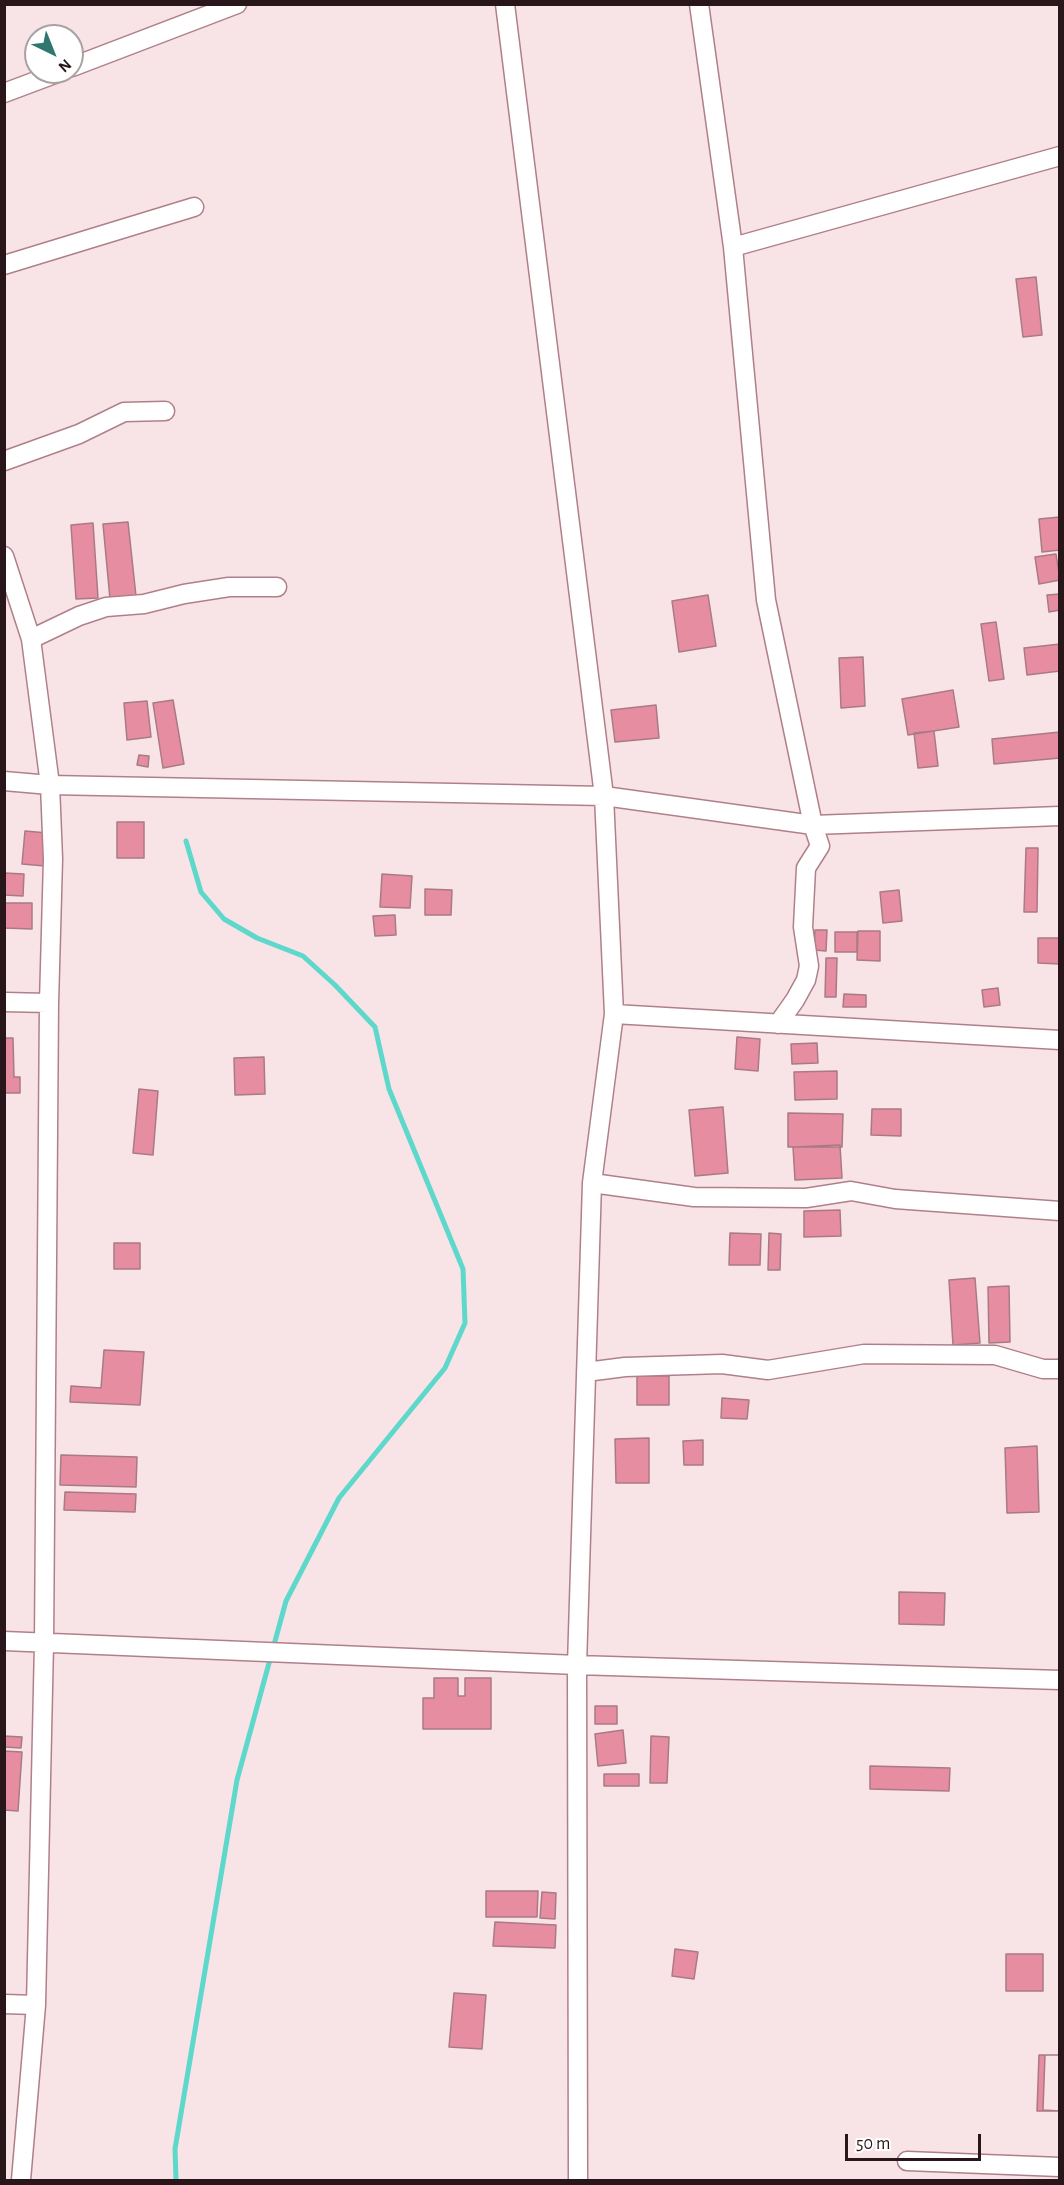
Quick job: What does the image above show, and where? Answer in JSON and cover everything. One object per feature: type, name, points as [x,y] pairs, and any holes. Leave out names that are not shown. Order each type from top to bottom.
[{"type":"street","points":[[84,62],[237,4]]},
{"type":"street","points":[[505,4],[604,796],[614,1014],[591,1183],[577,1665],[578,2181]]},
{"type":"street","points":[[699,4],[733,247],[766,600],[819,846],[806,868],[803,927],[809,966],[806,980],[778,1024]]},
{"type":"street","points":[[4,93],[28,84]]},
{"type":"street","points":[[733,247],[1059,156]]},
{"type":"street","points":[[4,265],[194,207]]},
{"type":"street","points":[[4,461],[79,434],[124,412],[165,411]]},
{"type":"street","points":[[4,556],[31,639],[50,785],[53,860],[49,1003],[44,1643],[36,2005],[21,2181]]},
{"type":"street","points":[[31,639],[79,616],[106,607],[144,604],[184,594],[229,587],[277,587]]},
{"type":"street","points":[[4,781],[50,785],[604,796],[813,825],[1059,816]]},
{"type":"street","points":[[4,1002],[49,1003]]},
{"type":"street","points":[[614,1014],[1059,1040]]},
{"type":"street","points":[[591,1183],[694,1197],[806,1198],[851,1191],[895,1199],[1059,1212]]},
{"type":"street","points":[[586,1372],[625,1367],[722,1364],[768,1370],[864,1354],[994,1355],[1051,1369],[1059,1359]]},
{"type":"street","points":[[4,1641],[577,1665],[1059,1680]]},
{"type":"street","points":[[4,2004],[36,2005]]},
{"type":"street","points":[[907,2161],[1059,2167]]},
{"type":"building","points":[[1036,277],[1042,335],[1023,337],[1016,279]]},
{"type":"building","points":[[1060,517],[1060,550],[1042,552],[1039,519]]},
{"type":"building","points":[[128,522],[136,596],[110,599],[103,524]]},
{"type":"building","points":[[93,523],[98,598],[76,599],[71,525]]},
{"type":"building","points":[[1056,554],[1060,580],[1039,584],[1035,557]]},
{"type":"building","points":[[1060,594],[1060,610],[1049,612],[1047,595]]},
{"type":"building","points":[[708,595],[716,646],[679,652],[672,601]]},
{"type":"building","points":[[996,622],[1004,679],[989,681],[981,624]]},
{"type":"building","points":[[1060,644],[1060,671],[1027,675],[1024,648]]},
{"type":"building","points":[[863,657],[865,706],[841,708],[839,658]]},
{"type":"building","points":[[953,690],[959,727],[908,735],[902,699]]},
{"type":"building","points":[[173,700],[184,764],[163,768],[153,703]]},
{"type":"building","points":[[147,701],[151,737],[127,740],[124,703]]},
{"type":"building","points":[[656,705],[659,738],[615,742],[611,710]]},
{"type":"building","points":[[934,731],[938,766],[918,768],[914,733]]},
{"type":"building","points":[[1060,732],[1060,758],[994,764],[992,739]]},
{"type":"building","points":[[139,755],[149,756],[148,767],[137,765]]},
{"type":"building","points":[[117,822],[144,822],[144,858],[117,858]]},
{"type":"building","points":[[25,831],[48,833],[45,866],[22,864]]},
{"type":"building","points":[[1026,848],[1038,848],[1037,912],[1024,912]]},
{"type":"building","points":[[4,873],[24,874],[23,896],[4,895]]},
{"type":"building","points":[[382,874],[412,876],[410,908],[380,907]]},
{"type":"building","points":[[425,889],[452,890],[451,915],[425,915]]},
{"type":"building","points":[[899,890],[902,921],[883,923],[880,892]]},
{"type":"building","points":[[4,903],[32,903],[32,929],[4,928]]},
{"type":"building","points":[[395,915],[396,935],[375,936],[373,916]]},
{"type":"building","points":[[815,930],[827,930],[826,951],[814,950]]},
{"type":"building","points":[[858,931],[880,931],[880,961],[857,960]]},
{"type":"building","points":[[835,932],[857,932],[857,952],[835,952]]},
{"type":"building","points":[[1038,938],[1060,938],[1060,964],[1038,963]]},
{"type":"building","points":[[826,958],[837,958],[836,997],[825,997]]},
{"type":"building","points":[[998,988],[1000,1005],[984,1007],[982,990]]},
{"type":"building","points":[[844,994],[866,995],[866,1007],[843,1007]]},
{"type":"building","points":[[737,1037],[760,1039],[758,1071],[735,1069]]},
{"type":"building","points":[[4,1038],[13,1038],[14,1077],[20,1077],[20,1093],[4,1093]]},
{"type":"building","points":[[817,1043],[818,1063],[792,1064],[791,1044]]},
{"type":"building","points":[[264,1057],[265,1094],[235,1095],[234,1058]]},
{"type":"building","points":[[837,1071],[837,1099],[795,1100],[794,1072]]},
{"type":"building","points":[[139,1089],[158,1091],[153,1155],[133,1153]]},
{"type":"building","points":[[723,1107],[728,1173],[695,1176],[689,1110]]},
{"type":"building","points":[[872,1109],[901,1109],[901,1136],[871,1135]]},
{"type":"building","points":[[788,1113],[843,1114],[842,1147],[788,1147]]},
{"type":"building","points":[[840,1145],[842,1178],[795,1180],[793,1147]]},
{"type":"building","points":[[840,1210],[841,1236],[804,1237],[804,1211]]},
{"type":"building","points":[[730,1233],[761,1234],[760,1265],[729,1265]]},
{"type":"building","points":[[769,1233],[781,1234],[780,1270],[768,1270]]},
{"type":"building","points":[[114,1243],[140,1243],[140,1269],[114,1269]]},
{"type":"building","points":[[975,1278],[980,1343],[953,1345],[949,1280]]},
{"type":"building","points":[[1009,1286],[1010,1342],[989,1343],[988,1287]]},
{"type":"building","points":[[104,1350],[144,1352],[140,1405],[70,1402],[71,1386],[101,1388]]},
{"type":"building","points":[[637,1376],[669,1376],[669,1405],[637,1405]]},
{"type":"building","points":[[722,1398],[749,1400],[747,1419],[721,1418]]},
{"type":"building","points":[[649,1438],[649,1483],[616,1483],[615,1439]]},
{"type":"building","points":[[703,1440],[703,1465],[684,1465],[683,1441]]},
{"type":"building","points":[[1037,1446],[1039,1512],[1007,1513],[1005,1448]]},
{"type":"building","points":[[61,1455],[137,1457],[136,1487],[60,1485]]},
{"type":"building","points":[[65,1492],[136,1494],[135,1512],[64,1510]]},
{"type":"building","points":[[899,1592],[945,1593],[944,1625],[899,1624]]},
{"type":"building","points":[[434,1678],[458,1678],[458,1696],[465,1696],[465,1678],[491,1678],[491,1729],[423,1729],[423,1698],[434,1698]]},
{"type":"building","points":[[595,1706],[617,1706],[617,1724],[595,1724]]},
{"type":"building","points":[[623,1730],[626,1763],[598,1766],[595,1734]]},
{"type":"building","points":[[4,1736],[22,1737],[21,1748],[4,1747]]},
{"type":"building","points":[[651,1736],[669,1737],[667,1783],[650,1783]]},
{"type":"building","points":[[4,1751],[22,1752],[18,1811],[4,1810]]},
{"type":"building","points":[[870,1766],[950,1768],[949,1791],[870,1789]]},
{"type":"building","points":[[604,1774],[639,1774],[639,1786],[604,1786]]},
{"type":"building","points":[[486,1891],[538,1891],[537,1917],[486,1917]]},
{"type":"building","points":[[542,1892],[556,1893],[555,1919],[540,1918]]},
{"type":"building","points":[[495,1922],[556,1925],[555,1948],[493,1946]]},
{"type":"building","points":[[675,1949],[698,1952],[694,1979],[672,1976]]},
{"type":"building","points":[[1006,1954],[1043,1954],[1043,1991],[1006,1991]]},
{"type":"building","points":[[454,1993],[486,1995],[482,2049],[449,2047]]},
{"type":"building","points":[[1039,2055],[1060,2055],[1060,2111],[1037,2111]]},
{"type":"building","points":[[1045,2055],[1060,2055],[1060,2111],[1043,2110]]},
{"type":"waterway","points":[[176,2180],[175,2149],[237,1780],[286,1601],[339,1498],[445,1368],[465,1323],[463,1269],[389,1089],[375,1027],[335,985],[303,956],[257,938],[224,919],[201,892],[186,841]]}]
